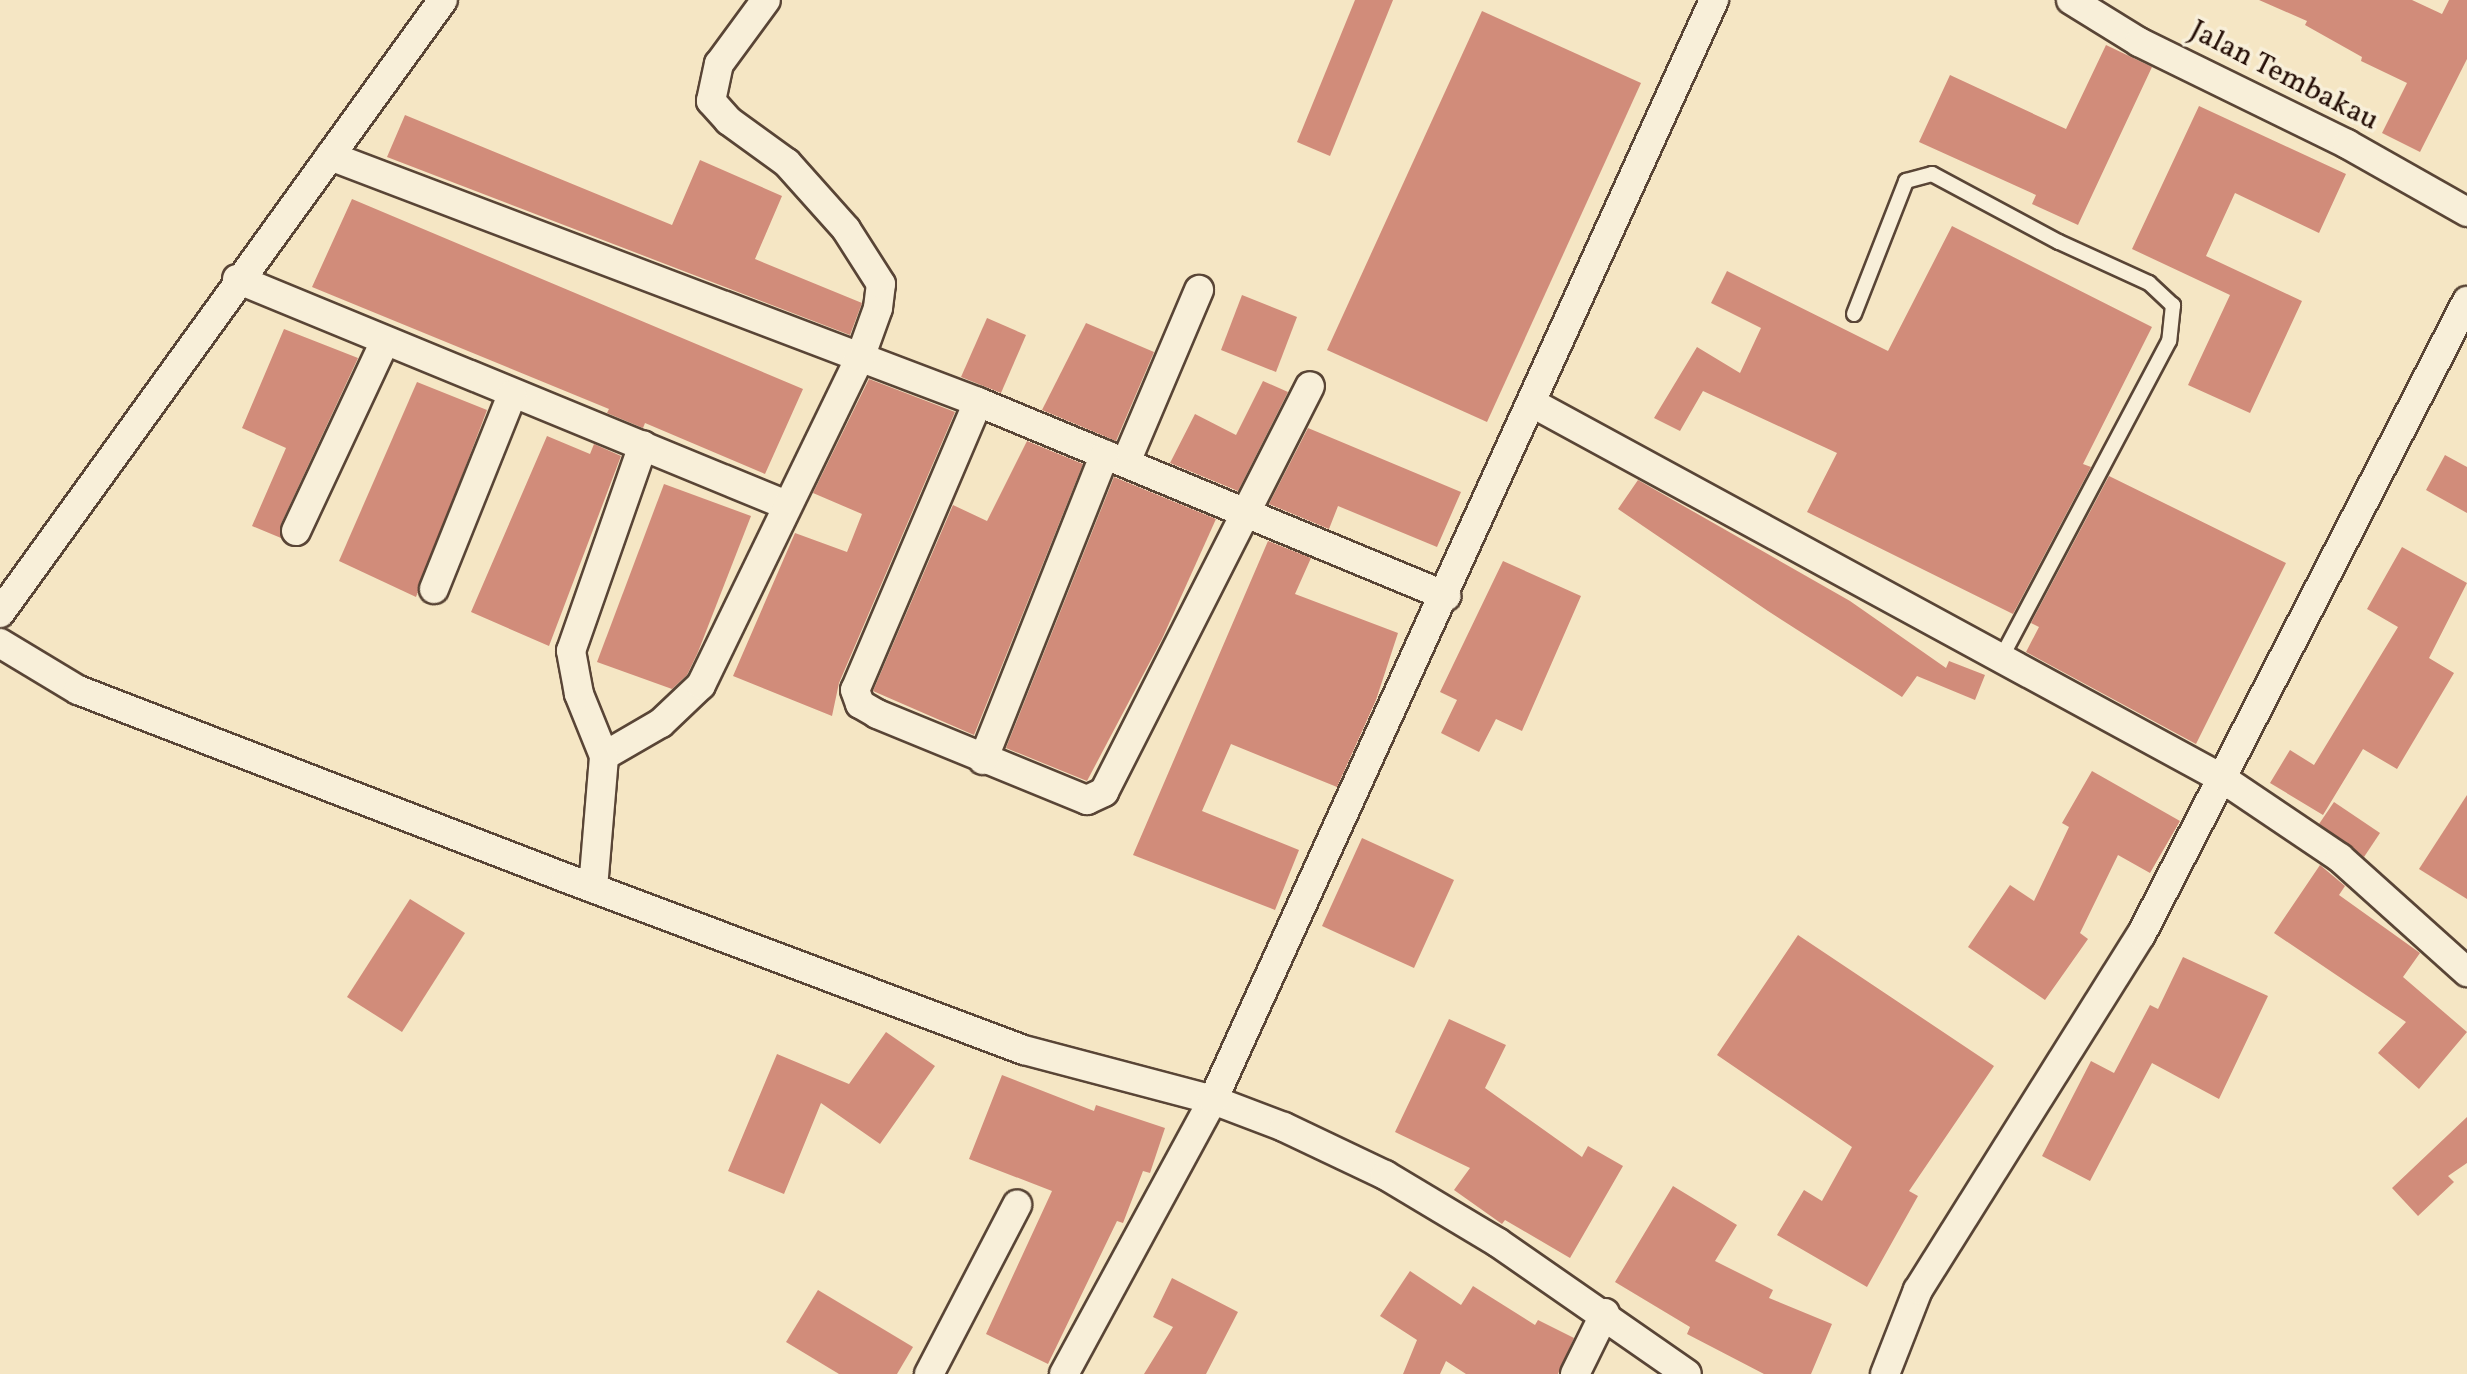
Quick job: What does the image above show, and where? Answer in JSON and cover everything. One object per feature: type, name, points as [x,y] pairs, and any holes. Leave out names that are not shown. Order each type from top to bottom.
[{"type":"street","points":[[0,613],[237,279],[443,0]]},
{"type":"street","points":[[604,756],[661,723],[701,685],[860,358],[881,284],[868,260],[787,163],[729,121],[711,101],[719,64],[766,0]]},
{"type":"street","points":[[1064,1374],[1213,1100],[1534,404],[1714,0]]},
{"type":"street","name":"Jalan Tembakau","points":[[2071,0],[2139,42],[2347,144],[2467,212]]},
{"type":"street","points":[[330,156],[978,402],[1446,596]]},
{"type":"street","points":[[237,279],[512,395],[643,445],[786,505]]},
{"type":"street","points":[[983,760],[1115,458],[1199,290]]},
{"type":"street","points":[[1885,1374],[1918,1290],[2084,1031],[2223,779],[2467,301]]},
{"type":"street","points":[[296,531],[385,341]]},
{"type":"street","points":[[978,402],[855,690],[860,704],[868,709],[1081,799],[1104,792],[1310,386]]},
{"type":"street","points":[[434,589],[512,395]]},
{"type":"street","points":[[1534,404],[2223,779],[2340,858],[2467,972]]},
{"type":"street","points":[[593,888],[604,756],[579,694],[571,651],[643,445]]},
{"type":"street","points":[[0,643],[78,690],[593,888],[1024,1050],[1213,1100],[1385,1175],[1605,1313],[1687,1374]]},
{"type":"street","points":[[929,1374],[1017,1205]]},
{"type":"street","points":[[1575,1374],[1605,1313]]},
{"type":"lane","points":[[1854,314],[1906,181],[1932,174],[2149,283],[2173,305],[2174,328],[2162,355],[2002,656]]},
{"type":"building","points":[[1355,0],[1393,0],[1330,156],[1297,142]]},
{"type":"building","points":[[2259,0],[2412,0],[2442,14],[2449,0],[2467,0],[2467,59],[2420,152],[2382,133],[2407,83],[2361,61],[2362,57],[2305,25],[2307,21]]},
{"type":"building","points":[[1482,11],[1641,83],[1487,422],[1327,350]]},
{"type":"building","points":[[2106,45],[2152,67],[2078,225],[2032,204],[2036,195],[1919,142],[1950,75],[2066,129]]},
{"type":"building","points":[[2199,106],[2346,174],[2319,233],[2235,193],[2206,256],[2302,301],[2250,413],[2188,385],[2230,295],[2132,249]]},
{"type":"building","points":[[405,115],[672,225],[700,160],[782,196],[755,259],[862,303],[850,335],[387,157]]},
{"type":"building","points":[[352,199],[803,389],[765,474],[645,423],[643,428],[607,413],[609,409],[312,287]]},
{"type":"building","points":[[1952,226],[2152,327],[2083,464],[2091,467],[2013,614],[1807,512],[1837,453],[1703,391],[1680,431],[1654,418],[1697,347],[1740,373],[1761,328],[1711,303],[1727,271],[1888,351]]},
{"type":"building","points":[[1242,295],[1297,317],[1276,372],[1221,350]]},
{"type":"building","points":[[987,318],[1026,335],[1001,393],[961,377]]},
{"type":"building","points":[[1086,323],[1154,352],[1116,441],[1042,410]]},
{"type":"building","points":[[284,329],[358,358],[281,524],[281,538],[252,526],[286,448],[242,428]]},
{"type":"building","points":[[869,379],[955,412],[839,683],[832,716],[733,676],[795,533],[847,552],[862,514],[813,493]]},
{"type":"building","points":[[1263,381],[1288,392],[1238,491],[1170,463],[1195,414],[1236,435]]},
{"type":"building","points":[[417,382],[487,410],[416,597],[339,561]]},
{"type":"building","points":[[1308,428],[1461,492],[1437,547],[1338,506],[1329,529],[1269,504]]},
{"type":"building","points":[[547,436],[590,454],[594,444],[621,456],[549,646],[471,612]]},
{"type":"building","points":[[1027,441],[1083,464],[974,735],[873,691],[953,505],[987,521]]},
{"type":"building","points":[[2445,455],[2467,467],[2467,513],[2426,490]]},
{"type":"building","points":[[2109,476],[2286,563],[2196,744],[2026,652],[2039,627],[2031,623]]},
{"type":"building","points":[[1114,477],[1216,519],[1162,639],[1087,781],[1006,748]]},
{"type":"building","points":[[1638,480],[1850,601],[1946,668],[1949,661],[1985,675],[1975,700],[1917,676],[1902,697],[1768,611],[1618,509]]},
{"type":"building","points":[[664,484],[751,516],[698,652],[687,675],[672,689],[597,662]]},
{"type":"building","points":[[1268,541],[1311,558],[1295,594],[1398,633],[1376,700],[1337,787],[1231,744],[1202,811],[1299,850],[1275,910],[1133,855]]},
{"type":"building","points":[[2402,547],[2467,583],[2429,658],[2454,673],[2397,769],[2363,749],[2323,815],[2270,783],[2290,750],[2314,765],[2398,627],[2367,609]]},
{"type":"building","points":[[1503,561],[1581,596],[1522,731],[1496,719],[1479,752],[1441,733],[1457,700],[1440,692]]},
{"type":"building","points":[[2092,771],[2180,821],[2150,873],[2118,855],[2080,933],[2088,939],[2045,1000],[1968,947],[2010,885],[2034,901],[2069,827],[2062,823]]},
{"type":"building","points":[[2467,795],[2467,899],[2419,869]]},
{"type":"building","points":[[2334,802],[2380,833],[2364,857],[2319,824]]},
{"type":"building","points":[[1362,838],[1454,880],[1414,968],[1322,926]]},
{"type":"building","points":[[2320,865],[2345,886],[2339,895],[2420,953],[2403,977],[2467,1032],[2419,1089],[2378,1053],[2406,1022],[2274,933]]},
{"type":"building","points":[[410,899],[465,933],[402,1032],[347,997]]},
{"type":"building","points":[[1798,935],[1994,1066],[1909,1191],[1918,1196],[1867,1287],[1777,1235],[1804,1190],[1822,1201],[1852,1147],[1717,1055]]},
{"type":"building","points":[[2183,957],[2268,996],[2219,1099],[2152,1063],[2090,1181],[2042,1156],[2091,1061],[2114,1073],[2150,1005],[2158,1009]]},
{"type":"building","points":[[1449,1019],[1506,1045],[1485,1088],[1582,1157],[1588,1146],[1623,1166],[1570,1258],[1505,1220],[1502,1224],[1454,1190],[1470,1168],[1395,1132]]},
{"type":"building","points":[[886,1032],[935,1066],[880,1144],[821,1103],[784,1194],[728,1171],[777,1054],[849,1084]]},
{"type":"building","points":[[1002,1075],[1094,1111],[1096,1105],[1165,1128],[1150,1173],[1143,1171],[1123,1223],[1117,1221],[1048,1364],[986,1334],[1052,1191],[969,1159]]},
{"type":"building","points":[[2467,1117],[2467,1163],[2448,1176],[2454,1182],[2418,1216],[2392,1188]]},
{"type":"building","points":[[1673,1186],[1737,1225],[1715,1261],[1773,1290],[1769,1298],[1832,1324],[1811,1374],[1764,1374],[1687,1334],[1690,1327],[1615,1282]]},
{"type":"building","points":[[1410,1271],[1461,1305],[1473,1286],[1535,1325],[1538,1320],[1574,1338],[1558,1374],[1466,1374],[1446,1361],[1440,1374],[1403,1374],[1417,1340],[1380,1316]]},
{"type":"building","points":[[1172,1278],[1238,1312],[1206,1374],[1144,1374],[1173,1327],[1153,1317]]},
{"type":"building","points":[[818,1290],[913,1347],[897,1374],[839,1374],[786,1342]]}]
